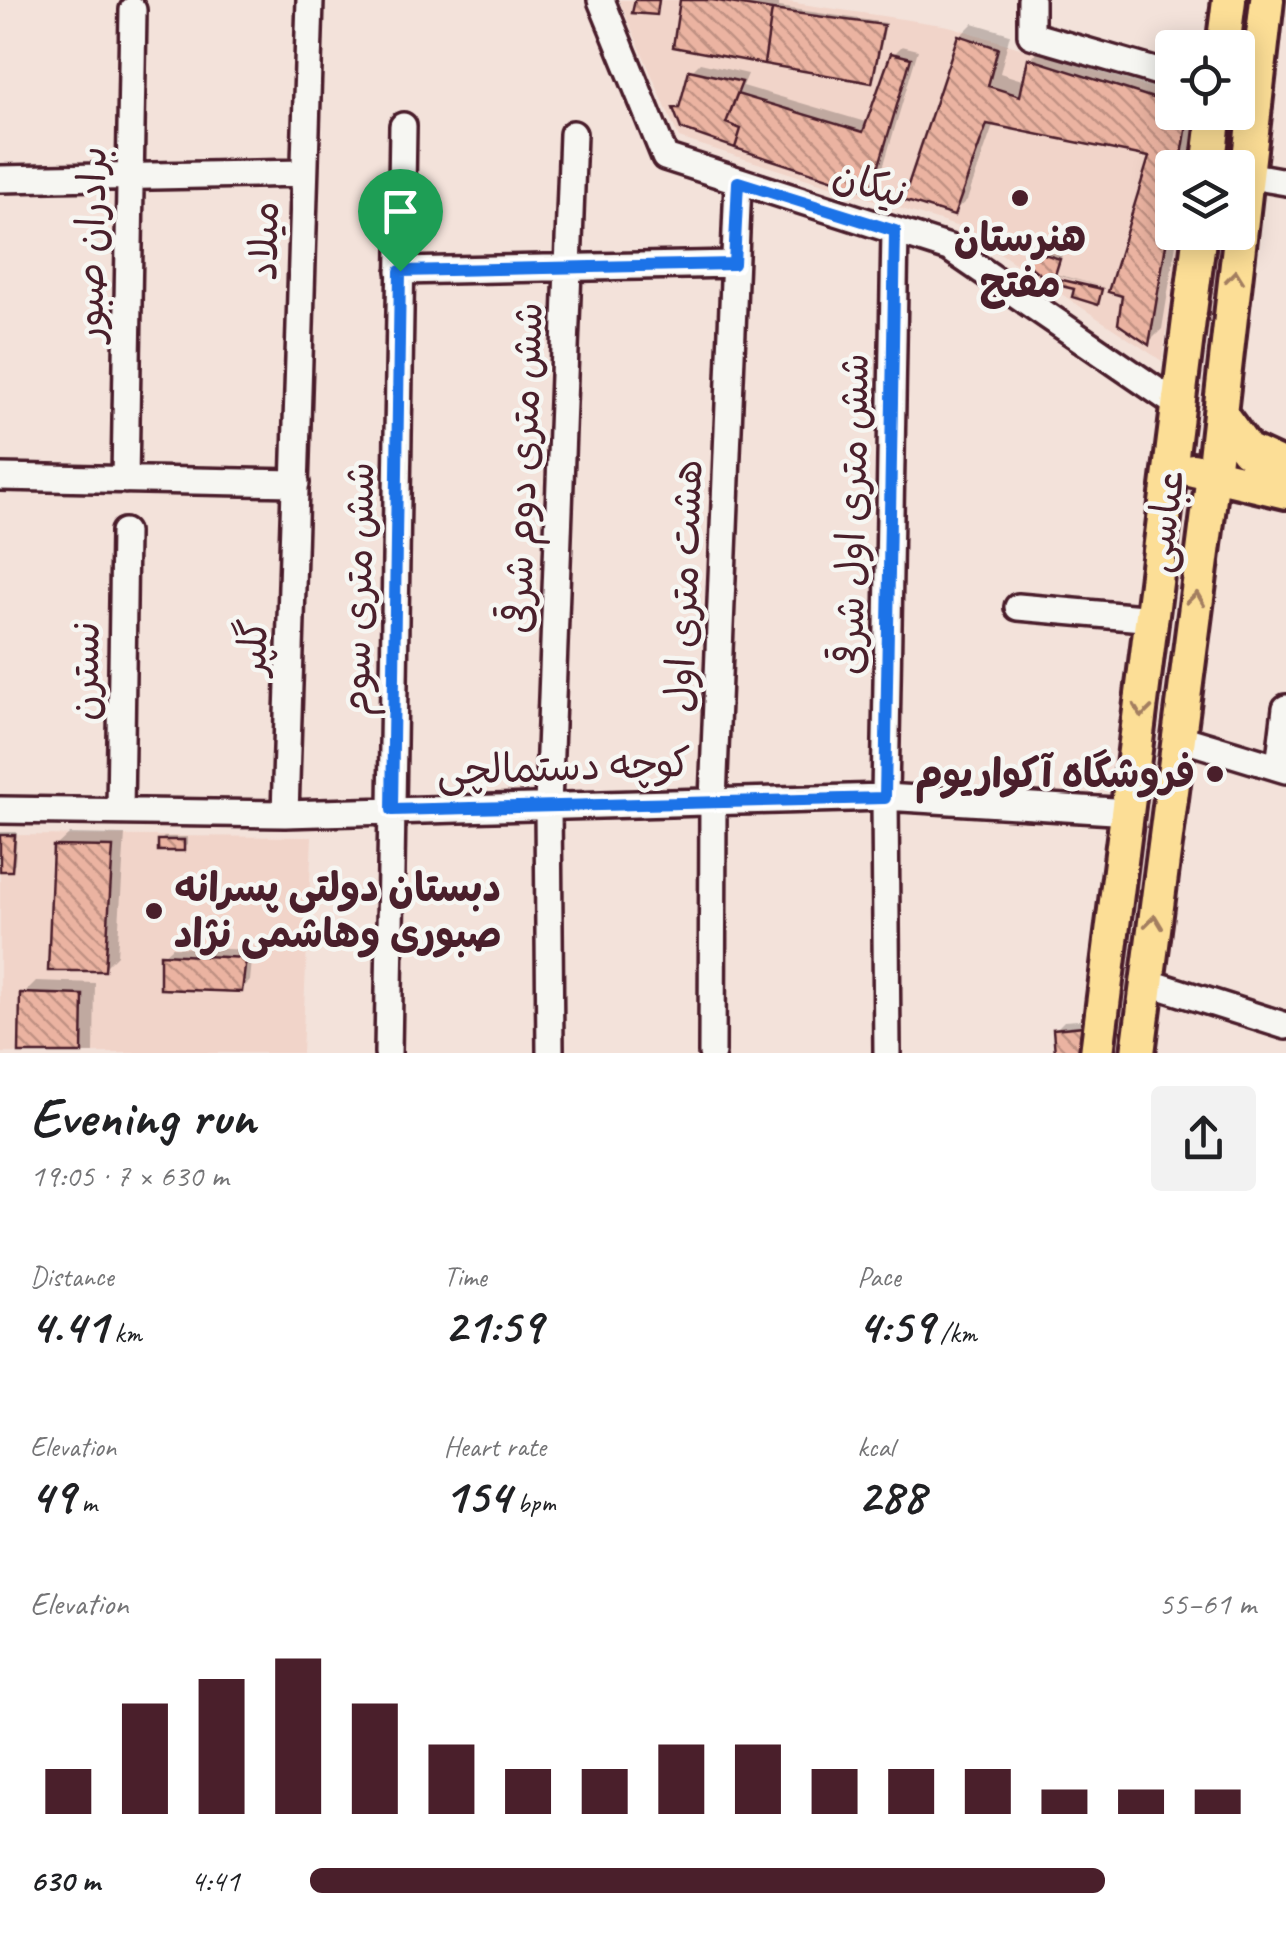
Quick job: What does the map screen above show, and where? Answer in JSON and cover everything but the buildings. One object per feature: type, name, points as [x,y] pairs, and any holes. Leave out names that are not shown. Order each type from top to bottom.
[{"type":"main road","points":[[1225,30],[1228,0]]},
{"type":"main road","name":"عباسى","points":[[1249,150],[1267,0]]},
{"type":"main road","name":"عباسى","points":[[1098,1053],[1198,250]]},
{"type":"main road","name":"عباسى","points":[[1138,1053],[1213,475],[1238,250]]},
{"type":"main road","points":[[1220,413],[1247,450],[1286,468]]},
{"type":"main road","points":[[1172,465],[1286,492]]},
{"type":"street","name":"میلاد","points":[[296,483],[310,0]]},
{"type":"street","name":"نیکان","points":[[601,0],[665,156],[949,248],[1179,406]]},
{"type":"street","points":[[1031,0],[1031,35],[1155,71]]},
{"type":"street","name":"برادران صبور","points":[[125,480],[133,10]]},
{"type":"street","name":"شش متری سوم","points":[[388,1053],[402,126]]},
{"type":"street","name":"شش متری دوم شرقی","points":[[550,1053],[548,806],[573,134]]},
{"type":"street","points":[[0,179],[304,173]]},
{"type":"street","points":[[1255,176],[1286,182]]},
{"type":"street","name":"هشت متری اول","points":[[712,1053],[713,800],[738,182]]},
{"type":"street","name":"شش متری اول شرقی","points":[[887,1053],[885,798],[895,231]]},
{"type":"street","points":[[400,271],[734,264]]},
{"type":"street","points":[[0,477],[296,483]]},
{"type":"street","name":"گلپر","points":[[285,814],[296,483]]},
{"type":"street","name":"نسترن","points":[[120,811],[124,532]]},
{"type":"street","points":[[1018,607],[1154,619]]},
{"type":"street","points":[[1177,737],[1282,768],[1286,708]]},
{"type":"street","name":"کوچه دستمالچی","points":[[0,810],[285,814],[885,798],[1130,812]]},
{"type":"street","points":[[1147,982],[1286,1026]]},
{"type":"shaded area","name":"هنرستان مفتح","points":[[619,0],[775,0],[949,26],[1155,90],[1155,130],[1193,130],[1191,150],[1155,150],[1155,250],[1178,250],[1162,361],[962,228],[679,138]]},
{"type":"shaded area","name":"دبستان دولتی پسرانه صبوری وهاشمی نژاد","points":[[0,835],[312,837],[302,1053],[0,1053]]},
{"type":"place","name":"هنرستان مفتح","points":[[1020,198]]},
{"type":"place","name":"فروشگاه آکواریوم","points":[[1215,774]]},
{"type":"place","name":"دبستان دولتی پسرانه صبوری وهاشمی نژاد","points":[[154,911]]},
{"type":"route","points":[[738,182],[895,231],[885,798],[392,810],[400,271],[734,264],[738,182]]}]
